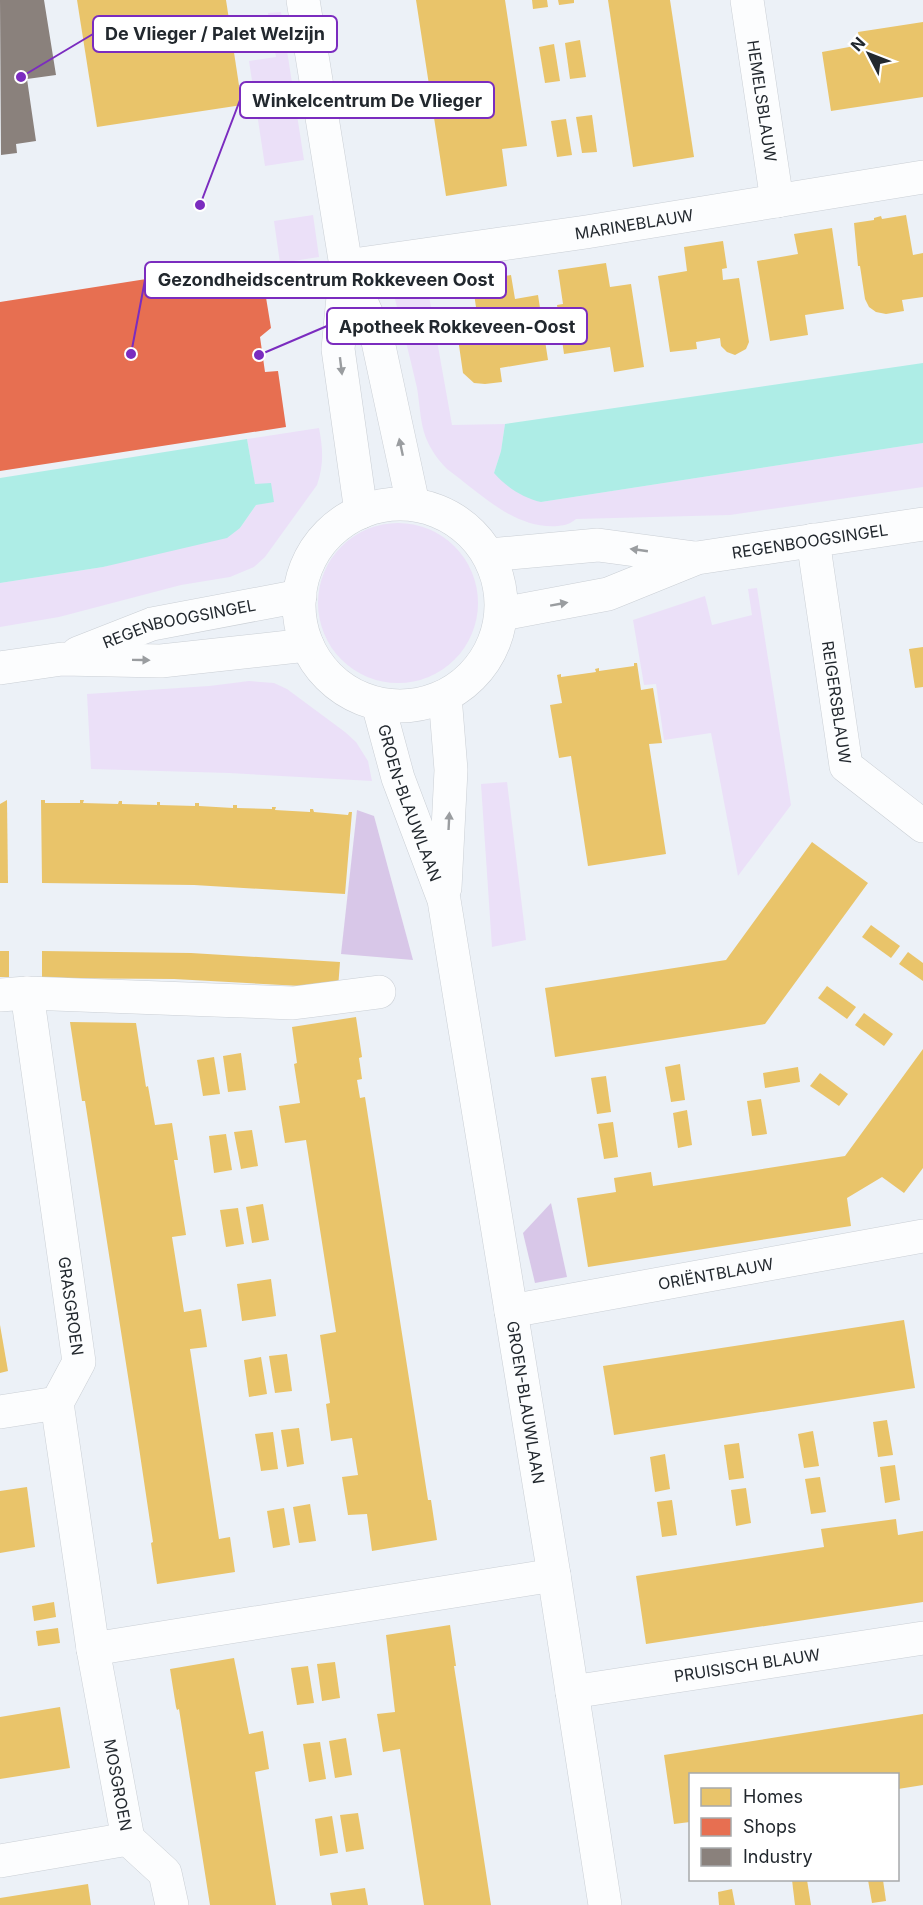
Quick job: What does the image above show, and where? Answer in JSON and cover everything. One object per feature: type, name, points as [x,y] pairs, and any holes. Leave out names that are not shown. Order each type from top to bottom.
[{"type":"street","points":[[303,0],[345,266],[339,349],[361,512]]},
{"type":"street","name":"HEMELSBLAUW","points":[[747,0],[777,201]]},
{"type":"street","name":"MARINEBLAUW","points":[[345,266],[586,232],[923,177]]},
{"type":"street","points":[[345,266],[377,337],[413,504]]},
{"type":"street","points":[[413,504],[436,510],[457,521],[475,536],[489,555],[500,584],[501,614],[493,647],[473,676],[445,696],[412,705],[378,704],[356,696],[335,683],[319,666],[307,645],[302,629],[300,596],[305,569],[319,545],[338,525],[361,512],[378,506],[413,504]]},
{"type":"street","name":"REGENBOOGSINGEL","points":[[501,614],[608,594],[697,558],[923,524]]},
{"type":"street","name":"REIGERSBLAUW","points":[[813,540],[846,766],[923,826]]},
{"type":"street","name":"REGENBOOGSINGEL","points":[[489,555],[598,545],[697,558]]},
{"type":"street","name":"REGENBOOGSINGEL","points":[[62,659],[152,624],[300,596]]},
{"type":"street","name":"REGENBOOGSINGEL","points":[[0,668],[62,659],[161,661],[307,645]]},
{"type":"street","name":"GROEN-BLAUWLAAN","points":[[444,900],[451,770],[445,696]]},
{"type":"street","name":"GROEN-BLAUWLAAN","points":[[378,704],[398,778],[444,900],[554,1575],[605,1905]]},
{"type":"street","name":"GRASGROEN","points":[[57,1403],[79,1362],[14,994],[293,1004],[379,992]]},
{"type":"street","name":"ORIËNTBLAUW","points":[[511,1311],[923,1236]]},
{"type":"street","points":[[0,1412],[57,1403],[93,1649],[554,1575]]},
{"type":"street","name":"PRUISISCH BLAUW","points":[[572,1692],[923,1638]]},
{"type":"street","name":"MOSGROEN","points":[[93,1649],[128,1839],[165,1874],[172,1905]]},
{"type":"street","points":[[0,1861],[128,1839]]},
{"type":"shaded area","points":[[281,12],[304,160],[265,166],[249,61],[276,57],[268,13]]},
{"type":"shaded area","points":[[313,215],[319,257],[280,263],[274,221]]},
{"type":"shaded area","points":[[426,279],[452,425],[505,424],[501,451],[494,473],[541,502],[923,443],[923,487],[730,515],[576,519],[558,526],[542,526],[527,522],[485,499],[447,469],[435,455],[426,438],[417,388],[391,284]]},
{"type":"shaded area","points":[[923,363],[923,443],[541,502],[515,491],[494,473],[501,451],[505,424]]},
{"type":"shaded area","points":[[319,428],[322,457],[317,485],[265,557],[254,567],[230,577],[181,585],[59,617],[0,627],[0,583],[103,567],[240,528],[256,505],[274,501],[255,485],[247,439]]},
{"type":"shaded area","points":[[247,439],[255,484],[271,483],[274,502],[256,505],[240,528],[227,538],[103,567],[0,583],[0,478]]},
{"type":"shaded area","points":[[398,523],[414,524],[429,529],[443,536],[455,546],[465,558],[472,572],[477,587],[477,619],[472,634],[465,648],[455,660],[443,670],[429,677],[414,682],[398,683],[382,682],[367,677],[353,670],[341,660],[331,648],[324,634],[319,619],[318,603],[319,587],[324,572],[331,558],[341,546],[353,536],[367,529],[382,524]]},
{"type":"shaded area","points":[[757,588],[791,805],[738,876],[711,733],[664,740],[656,684],[644,685],[633,620],[705,596],[712,625],[752,615],[748,589]]},
{"type":"shaded area","points":[[249,681],[274,683],[287,689],[345,732],[356,742],[368,761],[372,781],[229,773],[91,769],[87,694]]},
{"type":"shaded area","points":[[507,782],[526,940],[492,947],[481,784]]},
{"type":"shaded area","points":[[357,810],[374,816],[413,960],[341,954]]},
{"type":"shaded area","points":[[551,1203],[567,1277],[535,1283],[523,1233]]},
{"type":"building: Homes","points":[[77,0],[226,0],[242,105],[97,127]]},
{"type":"building: Homes","points":[[416,0],[505,0],[527,146],[502,149],[507,186],[446,196]]},
{"type":"building: Homes","points":[[532,0],[547,0],[548,7],[533,9]]},
{"type":"building: Homes","points":[[558,0],[574,0],[574,3],[559,5]]},
{"type":"building: Homes","points":[[608,0],[670,0],[694,157],[633,167]]},
{"type":"building: Homes","points":[[923,22],[923,97],[831,111],[822,52],[860,45],[858,32]]},
{"type":"building: Homes","points":[[580,40],[586,77],[570,79],[565,43]]},
{"type":"building: Homes","points":[[554,44],[560,81],[545,83],[539,47]]},
{"type":"building: Homes","points":[[592,115],[597,152],[582,153],[576,117]]},
{"type":"building: Homes","points":[[566,119],[572,155],[557,157],[551,121]]},
{"type":"building: Homes","points":[[906,215],[913,255],[923,253],[923,297],[902,300],[904,311],[886,314],[876,312],[869,307],[865,299],[860,266],[858,266],[854,223],[874,220],[881,216],[882,219]]},
{"type":"building: Homes","points":[[832,228],[844,309],[805,315],[808,335],[770,341],[757,261],[798,254],[794,234]]},
{"type":"building: Homes","points":[[723,241],[727,268],[722,269],[723,280],[739,278],[749,342],[746,349],[735,355],[727,352],[721,346],[720,338],[696,342],[697,349],[670,352],[658,276],[687,271],[684,247]]},
{"type":"building: Homes","points":[[606,263],[610,287],[631,284],[644,367],[614,372],[610,347],[564,354],[557,305],[563,304],[558,270]]},
{"type":"building: Homes","points":[[511,275],[515,299],[538,295],[548,360],[500,368],[502,382],[474,383],[463,373],[455,318],[477,314],[472,280]]},
{"type":"building: Homes","points":[[923,647],[923,687],[915,688],[909,649]]},
{"type":"building: Homes","points":[[634,663],[637,663],[641,690],[653,688],[662,743],[649,744],[666,854],[588,866],[571,756],[559,758],[550,705],[562,703],[557,675],[561,674],[561,677],[596,672],[595,669],[599,668],[599,671],[634,666]]},
{"type":"building: Homes","points":[[7,800],[8,883],[0,883],[0,804]]},
{"type":"building: Homes","points":[[41,800],[45,800],[45,803],[80,803],[80,800],[84,800],[83,803],[118,804],[122,801],[122,804],[157,805],[157,802],[160,802],[160,805],[195,806],[195,803],[199,803],[199,806],[233,808],[233,805],[237,805],[237,808],[272,809],[276,807],[275,810],[310,812],[310,809],[313,809],[314,812],[348,815],[352,812],[345,894],[194,885],[42,883]]},
{"type":"building: Homes","points":[[812,842],[868,883],[765,1024],[555,1057],[545,988],[726,960]]},
{"type":"building: Homes","points":[[871,925],[900,946],[891,958],[862,937]]},
{"type":"building: Homes","points":[[0,951],[9,951],[9,977],[0,977]]},
{"type":"building: Homes","points":[[42,951],[191,953],[340,962],[338,988],[174,979],[42,978]]},
{"type":"building: Homes","points":[[908,952],[923,963],[923,981],[899,964]]},
{"type":"building: Homes","points":[[827,986],[856,1007],[847,1019],[818,998]]},
{"type":"building: Homes","points":[[864,1013],[893,1034],[884,1046],[855,1025]]},
{"type":"building: Homes","points":[[356,1017],[362,1057],[359,1058],[362,1079],[357,1080],[360,1098],[365,1097],[428,1500],[431,1500],[437,1540],[372,1551],[367,1514],[348,1515],[342,1477],[358,1475],[352,1438],[331,1441],[326,1404],[330,1403],[320,1335],[336,1332],[306,1140],[285,1143],[279,1106],[300,1103],[294,1064],[297,1063],[292,1027]]},
{"type":"building: Homes","points":[[70,1022],[136,1023],[146,1087],[148,1086],[155,1125],[172,1123],[178,1160],[174,1160],[186,1235],[172,1237],[184,1312],[201,1309],[207,1347],[190,1349],[219,1539],[230,1537],[235,1572],[157,1584],[137,1434],[85,1101],[82,1101]]},
{"type":"building: Homes","points":[[923,1049],[923,1168],[904,1193],[882,1177],[847,1198],[851,1226],[588,1267],[577,1198],[616,1192],[614,1178],[651,1172],[653,1186],[845,1156]]},
{"type":"building: Homes","points":[[241,1053],[246,1090],[228,1092],[223,1056]]},
{"type":"building: Homes","points":[[214,1057],[220,1094],[203,1096],[197,1060]]},
{"type":"building: Homes","points":[[680,1064],[685,1100],[671,1102],[665,1067]]},
{"type":"building: Homes","points":[[798,1067],[800,1082],[765,1088],[763,1073]]},
{"type":"building: Homes","points":[[820,1073],[848,1094],[839,1106],[810,1086]]},
{"type":"building: Homes","points":[[606,1076],[611,1112],[597,1114],[591,1078]]},
{"type":"building: Homes","points":[[761,1099],[767,1134],[752,1136],[747,1101]]},
{"type":"building: Homes","points":[[687,1110],[692,1145],[678,1148],[673,1113]]},
{"type":"building: Homes","points":[[613,1122],[618,1157],[604,1159],[598,1124]]},
{"type":"building: Homes","points":[[252,1130],[258,1166],[241,1169],[234,1132]]},
{"type":"building: Homes","points":[[226,1134],[232,1170],[214,1173],[209,1136]]},
{"type":"building: Homes","points":[[263,1204],[269,1240],[252,1243],[246,1207]]},
{"type":"building: Homes","points":[[238,1208],[244,1244],[226,1247],[220,1210]]},
{"type":"building: Homes","points":[[271,1279],[276,1316],[242,1321],[237,1284]]},
{"type":"building: Homes","points":[[904,1320],[915,1388],[614,1435],[603,1366]]},
{"type":"building: Homes","points":[[0,1325],[8,1371],[0,1373]]},
{"type":"building: Homes","points":[[287,1354],[292,1391],[275,1393],[269,1356]]},
{"type":"building: Homes","points":[[261,1357],[267,1394],[249,1397],[244,1360]]},
{"type":"building: Homes","points":[[887,1420],[893,1455],[878,1457],[873,1422]]},
{"type":"building: Homes","points":[[299,1428],[304,1464],[287,1467],[281,1430]]},
{"type":"building: Homes","points":[[813,1431],[819,1466],[804,1468],[798,1434]]},
{"type":"building: Homes","points":[[273,1432],[278,1469],[261,1471],[255,1434]]},
{"type":"building: Homes","points":[[739,1443],[744,1478],[729,1480],[724,1445]]},
{"type":"building: Homes","points":[[665,1454],[670,1489],[655,1492],[650,1457]]},
{"type":"building: Homes","points":[[895,1465],[900,1500],[885,1503],[880,1467]]},
{"type":"building: Homes","points":[[820,1477],[826,1512],[811,1514],[805,1479]]},
{"type":"building: Homes","points":[[27,1487],[35,1547],[0,1553],[0,1491]]},
{"type":"building: Homes","points":[[746,1488],[751,1523],[736,1526],[731,1490]]},
{"type":"building: Homes","points":[[672,1500],[677,1535],[662,1537],[657,1502]]},
{"type":"building: Homes","points":[[310,1504],[316,1541],[299,1543],[293,1507]]},
{"type":"building: Homes","points":[[284,1508],[290,1545],[273,1548],[267,1511]]},
{"type":"building: Homes","points":[[896,1519],[898,1535],[923,1531],[923,1602],[646,1644],[636,1576],[824,1547],[821,1529]]},
{"type":"building: Homes","points":[[54,1602],[56,1617],[34,1621],[32,1606]]},
{"type":"building: Homes","points":[[450,1625],[456,1666],[454,1666],[491,1905],[424,1905],[400,1749],[383,1752],[377,1714],[395,1712],[386,1635]]},
{"type":"building: Homes","points":[[58,1628],[60,1643],[38,1646],[36,1631]]},
{"type":"building: Homes","points":[[234,1658],[249,1734],[263,1731],[269,1769],[255,1772],[276,1905],[210,1905],[179,1709],[177,1710],[176,1707],[170,1669]]},
{"type":"building: Homes","points":[[335,1662],[340,1698],[322,1701],[317,1664]]},
{"type":"building: Homes","points":[[308,1666],[314,1703],[297,1705],[291,1668]]},
{"type":"building: Homes","points":[[60,1707],[70,1768],[0,1779],[0,1717]]},
{"type":"building: Homes","points":[[923,1714],[923,1785],[899,1789],[899,1773],[689,1773],[689,1822],[674,1824],[664,1755]]},
{"type":"building: Homes","points":[[346,1738],[352,1775],[335,1778],[329,1741]]},
{"type":"building: Homes","points":[[320,1742],[326,1779],[309,1782],[303,1744]]},
{"type":"building: Homes","points":[[358,1813],[364,1849],[346,1852],[340,1815]]},
{"type":"building: Homes","points":[[332,1816],[338,1853],[320,1856],[315,1819]]},
{"type":"building: Homes","points":[[792,1881],[807,1881],[811,1905],[795,1905]]},
{"type":"building: Homes","points":[[868,1881],[883,1881],[886,1901],[872,1903]]},
{"type":"building: Homes","points":[[88,1884],[91,1905],[0,1905],[0,1898]]},
{"type":"building: Homes","points":[[365,1888],[368,1905],[332,1905],[330,1893]]},
{"type":"building: Homes","points":[[732,1889],[735,1905],[719,1905],[718,1892]]},
{"type":"building: Shops","points":[[260,261],[271,328],[260,337],[265,372],[278,371],[286,427],[0,471],[0,302]]},
{"type":"building: Industry","points":[[0,0],[44,0],[56,75],[27,79],[36,141],[16,144],[17,153],[1,155]]},
{"type":"place","name":"De Vlieger / Palet Welzijn","points":[[21,77]]},
{"type":"place","name":"Winkelcentrum De Vlieger","points":[[200,205]]},
{"type":"place","name":"Gezondheidscentrum Rokkeveen Oost","points":[[131,354]]},
{"type":"place","name":"Apotheek Rokkeveen-Oost","points":[[259,355]]}]
